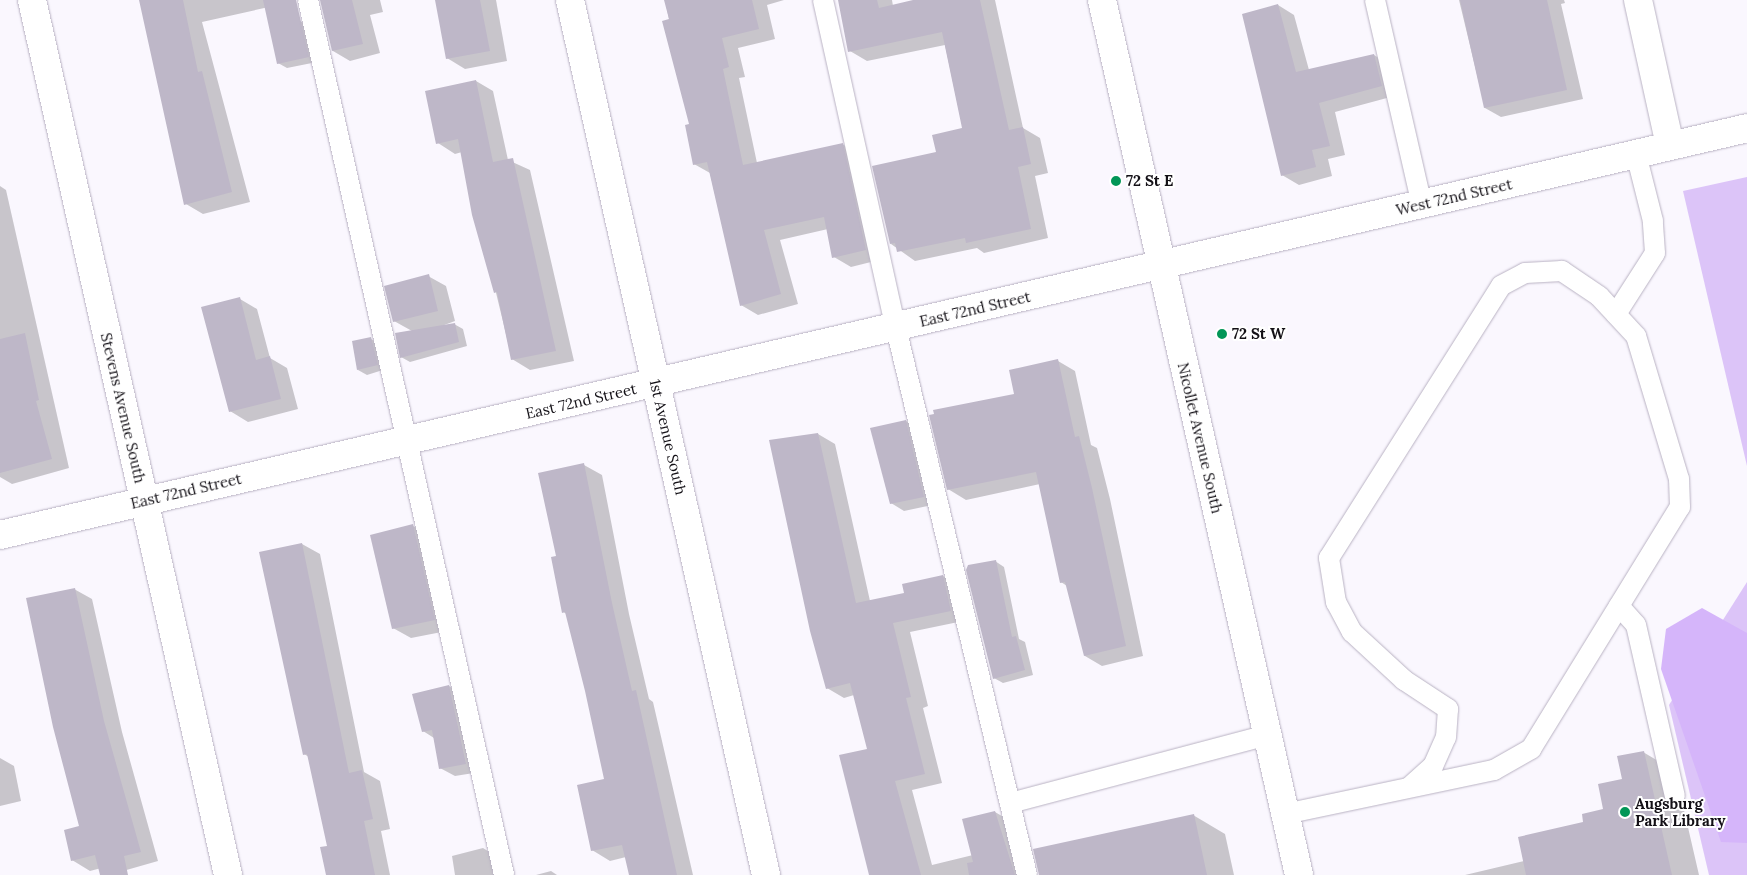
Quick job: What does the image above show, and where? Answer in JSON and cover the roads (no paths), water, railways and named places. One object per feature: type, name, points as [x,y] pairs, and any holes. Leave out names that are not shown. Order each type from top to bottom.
[{"type":"street","name":"Stevens Avenue South","points":[[32,0],[228,875]]},
{"type":"street","name":"1st Avenue South","points":[[570,0],[766,875]]},
{"type":"street","name":"Nicollet Avenue South","points":[[1102,0],[1299,875]]},
{"type":"street","points":[[1638,0],[1670,146]]},
{"type":"street","name":"West 72nd Street","points":[[1162,266],[1747,128]]},
{"type":"street","name":"East 72nd Street","points":[[0,535],[1162,266]]},
{"type":"lane","points":[[308,0],[504,875]]},
{"type":"lane","points":[[823,0],[896,328],[1027,875]]},
{"type":"lane","points":[[1375,0],[1422,205]]},
{"type":"lane","points":[[1616,314],[1655,253],[1653,221],[1636,154]]},
{"type":"lane","points":[[1285,814],[1494,770],[1531,749],[1680,508],[1679,479],[1636,336],[1599,296],[1562,271],[1525,273],[1500,286],[1329,558],[1336,602],[1352,632],[1404,680],[1448,709],[1446,737],[1433,766],[1410,787]]},
{"type":"lane","points":[[1619,606],[1636,625],[1675,796]]},
{"type":"lane","points":[[1010,802],[1267,735]]},
{"type":"place","name":"72 St E","points":[[1116,181]]},
{"type":"place","name":"72 St W","points":[[1222,334]]},
{"type":"place","name":"Augsburg Park Library","points":[[1625,812]]}]
